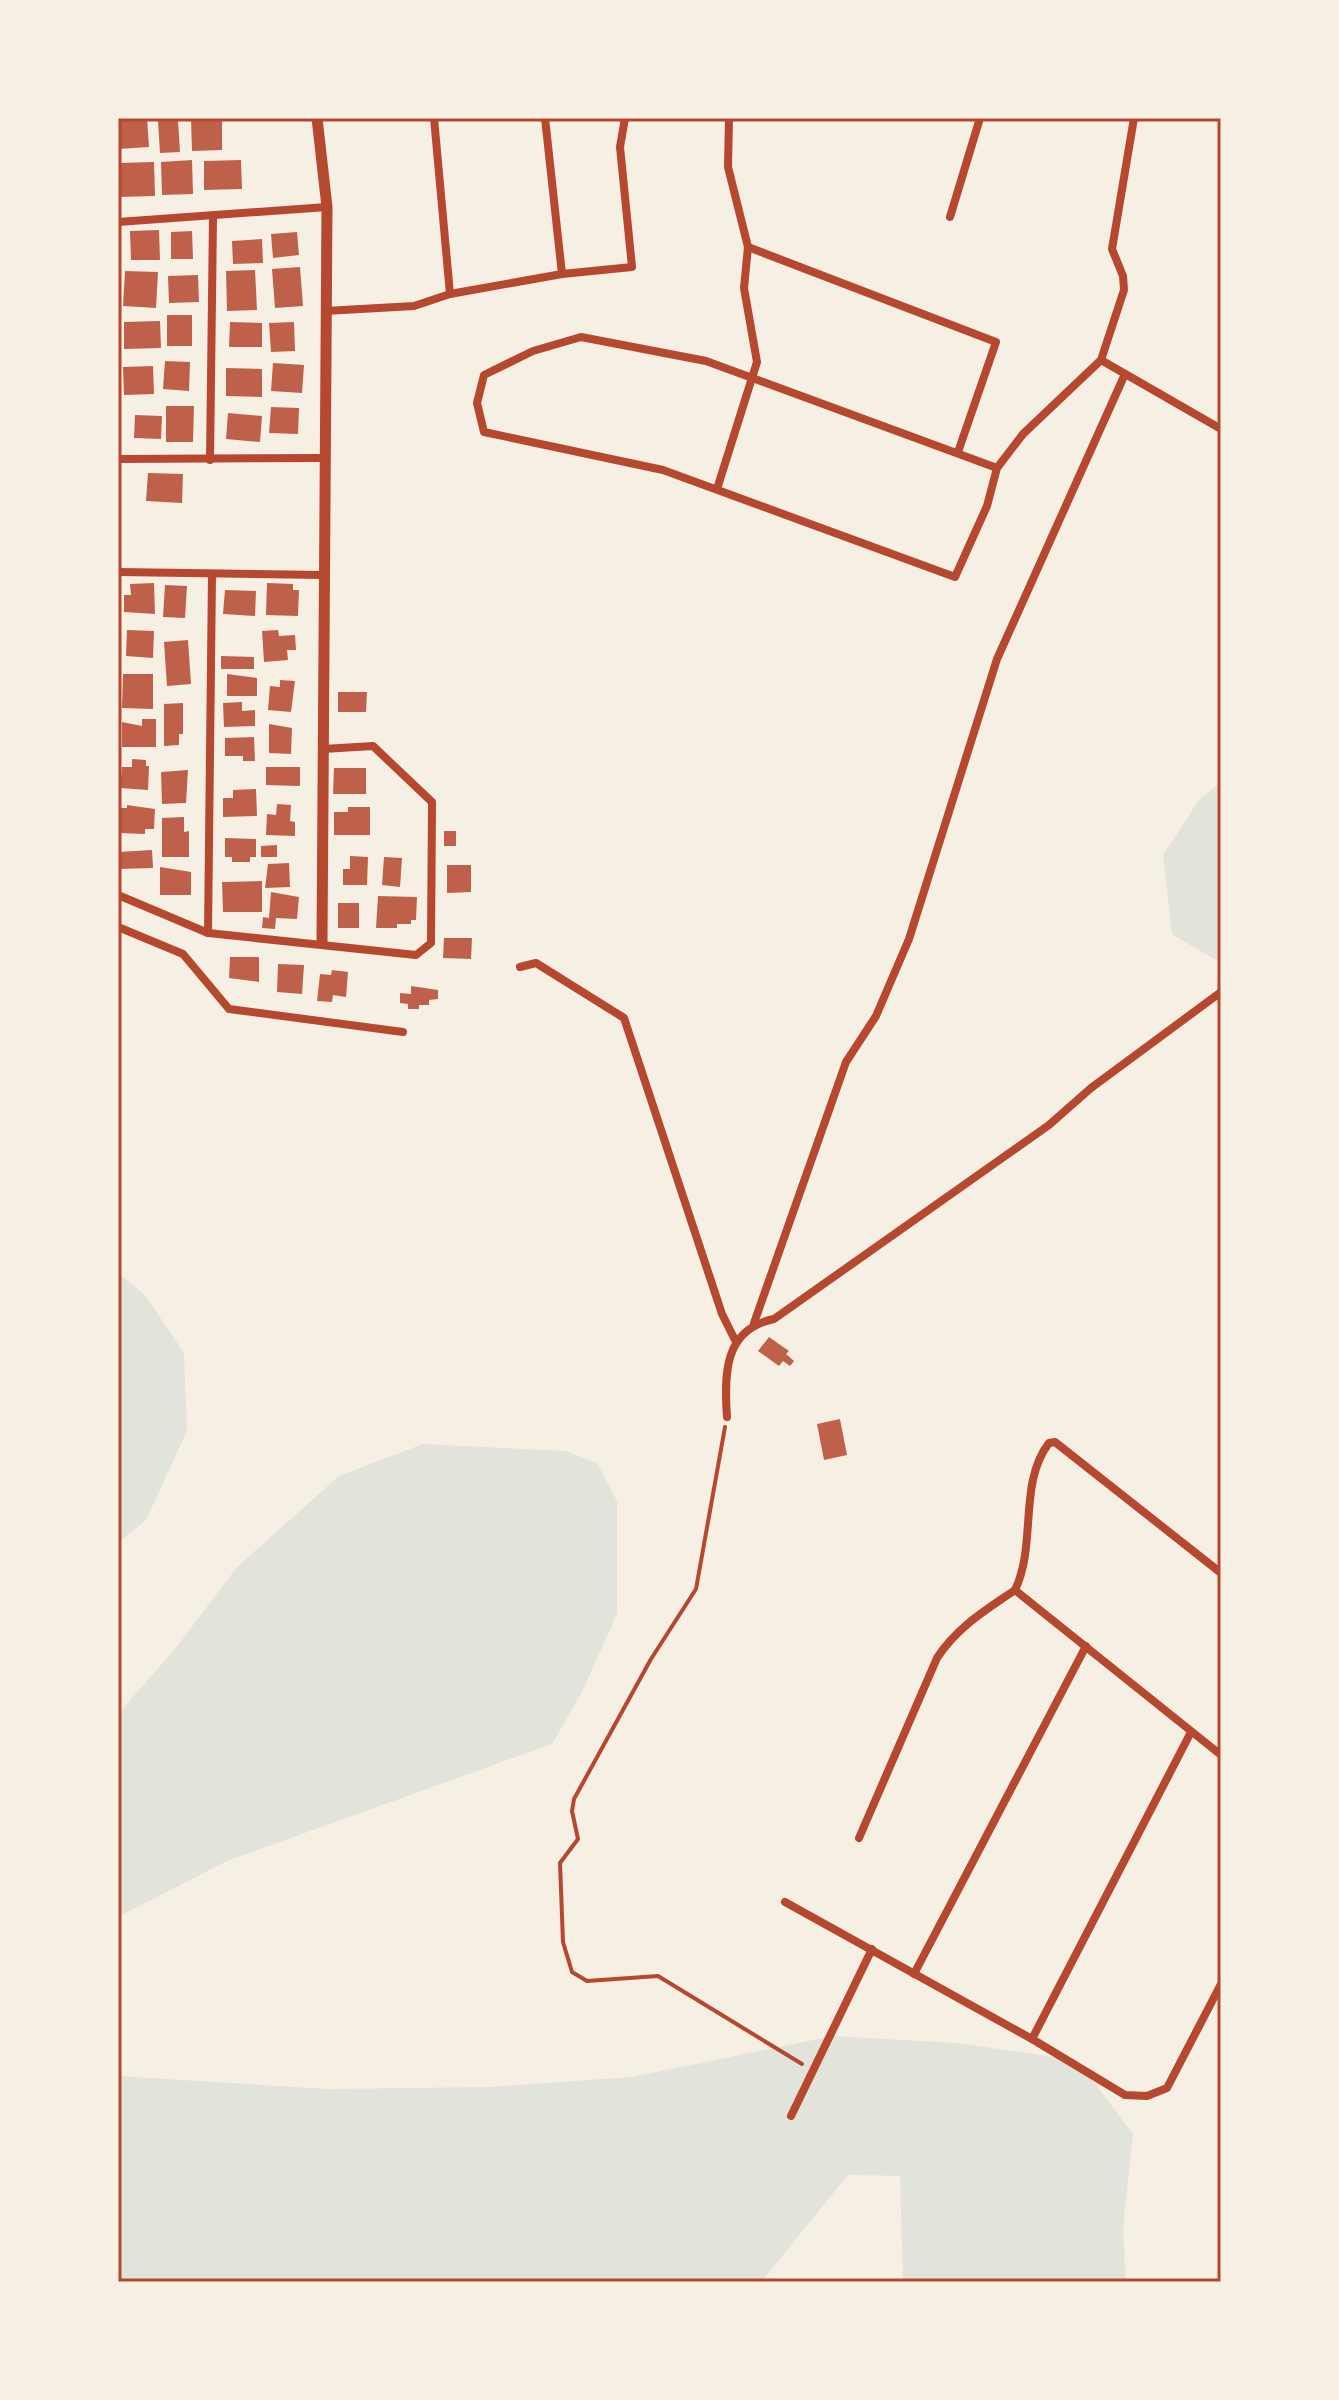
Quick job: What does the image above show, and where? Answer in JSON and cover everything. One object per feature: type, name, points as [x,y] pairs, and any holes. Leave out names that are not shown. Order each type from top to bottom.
[{"type":"street","points":[[317,118],[327,207],[322,942]]},
{"type":"street","points":[[434,118],[450,294]]},
{"type":"street","points":[[545,118],[562,274]]},
{"type":"street","points":[[325,311],[414,306],[450,294],[562,274],[632,267],[620,147],[625,118]]},
{"type":"street","points":[[717,489],[757,362],[744,288],[748,247],[728,167],[729,118]]},
{"type":"street","points":[[950,217],[980,118]]},
{"type":"street","points":[[997,468],[706,361],[581,337],[533,351],[484,375],[477,403],[484,432],[663,470],[955,577],[987,506],[997,468],[1023,434],[1101,360],[1124,290],[1123,276],[1112,249],[1134,118]]},
{"type":"street","points":[[118,222],[327,207]]},
{"type":"street","points":[[210,460],[213,217]]},
{"type":"street","points":[[748,247],[996,342],[958,452]]},
{"type":"street","points":[[1101,360],[1221,429]]},
{"type":"street","points":[[727,1417],[725,1383],[735,1340],[754,1323],[846,1062],[876,1016],[909,939],[997,659],[1125,374]]},
{"type":"street","points":[[118,459],[323,458]]},
{"type":"street","points":[[118,572],[323,575]]},
{"type":"street","points":[[208,933],[212,574]]},
{"type":"street","points":[[118,895],[208,933],[322,942],[416,955],[431,943],[432,802],[373,746],[323,749]]},
{"type":"street","points":[[118,927],[183,954],[229,1009],[403,1032]]},
{"type":"street","points":[[520,967],[536,963],[624,1018],[722,1314],[735,1340]]},
{"type":"street","points":[[754,1323],[774,1319],[1049,1125],[1091,1088],[1221,992]]},
{"type":"street","points":[[859,1838],[937,1658],[950,1638],[966,1624],[1015,1590],[1023,1574],[1035,1471],[1041,1452],[1049,1443],[1055,1442],[1221,1573]]},
{"type":"street","points":[[1015,1590],[1220,1752]]},
{"type":"street","points":[[914,1974],[1086,1646]]},
{"type":"street","points":[[1032,2039],[1191,1732]]},
{"type":"street","points":[[785,1902],[1032,2039],[1125,2095],[1147,2096],[1167,2088],[1221,1984]]},
{"type":"street","points":[[791,2116],[872,1949]]},
{"type":"path","points":[[727,1417],[696,1589],[651,1659],[574,1799],[572,1811],[578,1839],[560,1863],[563,1942],[572,1972],[578,1978],[603,1981],[658,1976],[813,2071]]},
{"type":"shaded area","points":[[1221,782],[1221,963],[1172,934],[1163,855],[1199,800]]},
{"type":"shaded area","points":[[118,1273],[145,1295],[184,1353],[187,1431],[146,1520],[118,1543]]},
{"type":"shaded area","points":[[423,1444],[566,1451],[597,1463],[617,1501],[617,1614],[582,1692],[552,1744],[227,1861],[118,1917],[118,1714],[175,1649],[237,1567],[339,1476]]},
{"type":"shaded area","points":[[833,2036],[956,2043],[1077,2060],[1133,2134],[1123,2229],[1126,2282],[903,2282],[900,2176],[848,2175],[761,2282],[118,2282],[118,2076],[328,2089],[490,2087],[632,2077]]},
{"type":"building","points":[[118,118],[147,118],[149,147],[118,149]]},
{"type":"building","points":[[191,118],[222,118],[222,150],[192,151]]},
{"type":"building","points":[[178,120],[180,152],[160,153],[158,121]]},
{"type":"building","points":[[192,160],[193,194],[162,195],[161,162]]},
{"type":"building","points":[[241,160],[242,189],[204,190],[204,161]]},
{"type":"building","points":[[154,162],[155,196],[118,197],[118,163]]},
{"type":"building","points":[[159,230],[160,260],[131,260],[130,231]]},
{"type":"building","points":[[192,231],[193,259],[171,259],[171,232]]},
{"type":"building","points":[[297,232],[299,255],[273,258],[271,234]]},
{"type":"building","points":[[262,239],[263,263],[233,264],[232,241]]},
{"type":"building","points":[[300,267],[303,306],[275,308],[272,269]]},
{"type":"building","points":[[255,270],[257,310],[227,311],[226,271]]},
{"type":"building","points":[[125,271],[158,272],[156,308],[123,306]]},
{"type":"building","points":[[198,275],[199,302],[169,303],[168,276]]},
{"type":"building","points":[[167,315],[192,315],[192,346],[167,346]]},
{"type":"building","points":[[160,321],[161,348],[124,349],[124,322]]},
{"type":"building","points":[[230,322],[262,323],[262,347],[229,347]]},
{"type":"building","points":[[294,322],[295,351],[271,352],[269,323]]},
{"type":"building","points":[[165,361],[190,362],[189,391],[163,389]]},
{"type":"building","points":[[273,363],[304,365],[302,393],[271,391]]},
{"type":"building","points":[[153,366],[154,394],[124,395],[123,367]]},
{"type":"building","points":[[226,368],[262,369],[262,397],[226,396]]},
{"type":"building","points":[[166,406],[194,406],[193,442],[166,442]]},
{"type":"building","points":[[271,407],[299,408],[298,434],[269,433]]},
{"type":"building","points":[[228,413],[262,416],[260,442],[226,439]]},
{"type":"building","points":[[135,415],[162,416],[161,439],[134,438]]},
{"type":"building","points":[[148,473],[183,474],[182,503],[146,501]]},
{"type":"building","points":[[154,583],[155,614],[124,612],[124,595],[131,595],[130,584]]},
{"type":"building","points":[[267,583],[293,584],[293,590],[299,590],[298,616],[266,615]]},
{"type":"building","points":[[165,585],[187,586],[185,618],[163,617]]},
{"type":"building","points":[[225,590],[256,591],[255,616],[223,614]]},
{"type":"building","points":[[127,630],[154,631],[153,658],[126,656]]},
{"type":"building","points":[[278,630],[279,636],[295,635],[296,650],[287,650],[288,660],[264,662],[262,631]]},
{"type":"building","points":[[188,640],[191,684],[167,686],[164,642]]},
{"type":"building","points":[[221,656],[254,657],[254,669],[221,669]]},
{"type":"building","points":[[123,674],[153,674],[153,709],[122,708]]},
{"type":"building","points":[[227,674],[257,678],[257,696],[227,696]]},
{"type":"building","points":[[280,680],[295,681],[291,712],[268,710],[270,686],[280,687]]},
{"type":"building","points":[[338,692],[367,692],[366,712],[338,712]]},
{"type":"building","points":[[242,702],[242,711],[255,710],[255,726],[224,727],[223,703]]},
{"type":"building","points":[[183,703],[183,734],[179,734],[179,745],[164,746],[164,704]]},
{"type":"building","points":[[142,719],[156,719],[156,747],[122,747],[122,722],[142,726]]},
{"type":"building","points":[[269,724],[292,728],[291,754],[269,753]]},
{"type":"building","points":[[254,737],[255,761],[243,761],[243,756],[225,756],[225,738]]},
{"type":"building","points":[[132,759],[146,760],[146,766],[149,766],[148,790],[120,788],[122,767],[132,767]]},
{"type":"building","points":[[266,767],[300,767],[300,786],[266,785]]},
{"type":"building","points":[[334,768],[366,768],[366,794],[333,794]]},
{"type":"building","points":[[188,770],[186,803],[162,804],[161,772]]},
{"type":"building","points":[[256,789],[257,816],[223,817],[223,798],[233,798],[233,790]]},
{"type":"building","points":[[277,804],[291,805],[290,821],[295,822],[295,836],[266,835],[267,814],[276,815]]},
{"type":"building","points":[[127,805],[155,809],[154,829],[145,829],[145,834],[119,833],[120,808],[127,808]]},
{"type":"building","points":[[348,807],[370,807],[370,835],[334,835],[334,812],[348,812]]},
{"type":"building","points":[[184,817],[184,832],[189,831],[189,857],[162,857],[162,818]]},
{"type":"building","points":[[444,831],[456,831],[456,846],[444,846]]},
{"type":"building","points":[[225,838],[256,839],[256,857],[250,857],[250,862],[232,862],[232,857],[225,857]]},
{"type":"building","points":[[277,845],[277,857],[261,857],[261,846]]},
{"type":"building","points":[[152,850],[153,868],[118,869],[118,852]]},
{"type":"building","points":[[350,856],[368,857],[367,885],[343,885],[343,869],[350,869]]},
{"type":"building","points":[[384,857],[402,858],[400,887],[382,885]]},
{"type":"building","points":[[289,863],[290,887],[265,888],[268,864]]},
{"type":"building","points":[[447,865],[471,865],[471,892],[447,893]]},
{"type":"building","points":[[160,867],[191,872],[191,895],[160,895]]},
{"type":"building","points":[[262,881],[262,912],[223,912],[222,882]]},
{"type":"building","points":[[271,892],[299,897],[297,919],[276,918],[275,929],[262,928],[263,917],[269,918]]},
{"type":"building","points":[[378,896],[417,897],[416,920],[411,920],[411,924],[397,924],[397,928],[376,928]]},
{"type":"building","points":[[338,903],[359,903],[359,928],[338,928]]},
{"type":"building","points":[[444,938],[472,938],[471,959],[443,958]]},
{"type":"building","points":[[230,957],[259,957],[259,982],[229,978]]},
{"type":"building","points":[[278,964],[304,965],[302,994],[277,992]]},
{"type":"building","points":[[332,970],[348,972],[346,997],[333,995],[332,1002],[317,1001],[320,974],[331,975]]},
{"type":"building","points":[[411,986],[438,990],[438,999],[429,1000],[429,1005],[419,1005],[419,1009],[408,1009],[408,1004],[400,1003],[400,993],[411,994]]},
{"type":"building","points":[[769,1337],[789,1351],[786,1354],[794,1361],[790,1366],[783,1361],[779,1366],[758,1351]]},
{"type":"building","points":[[840,1419],[847,1455],[824,1460],[817,1424]]}]
